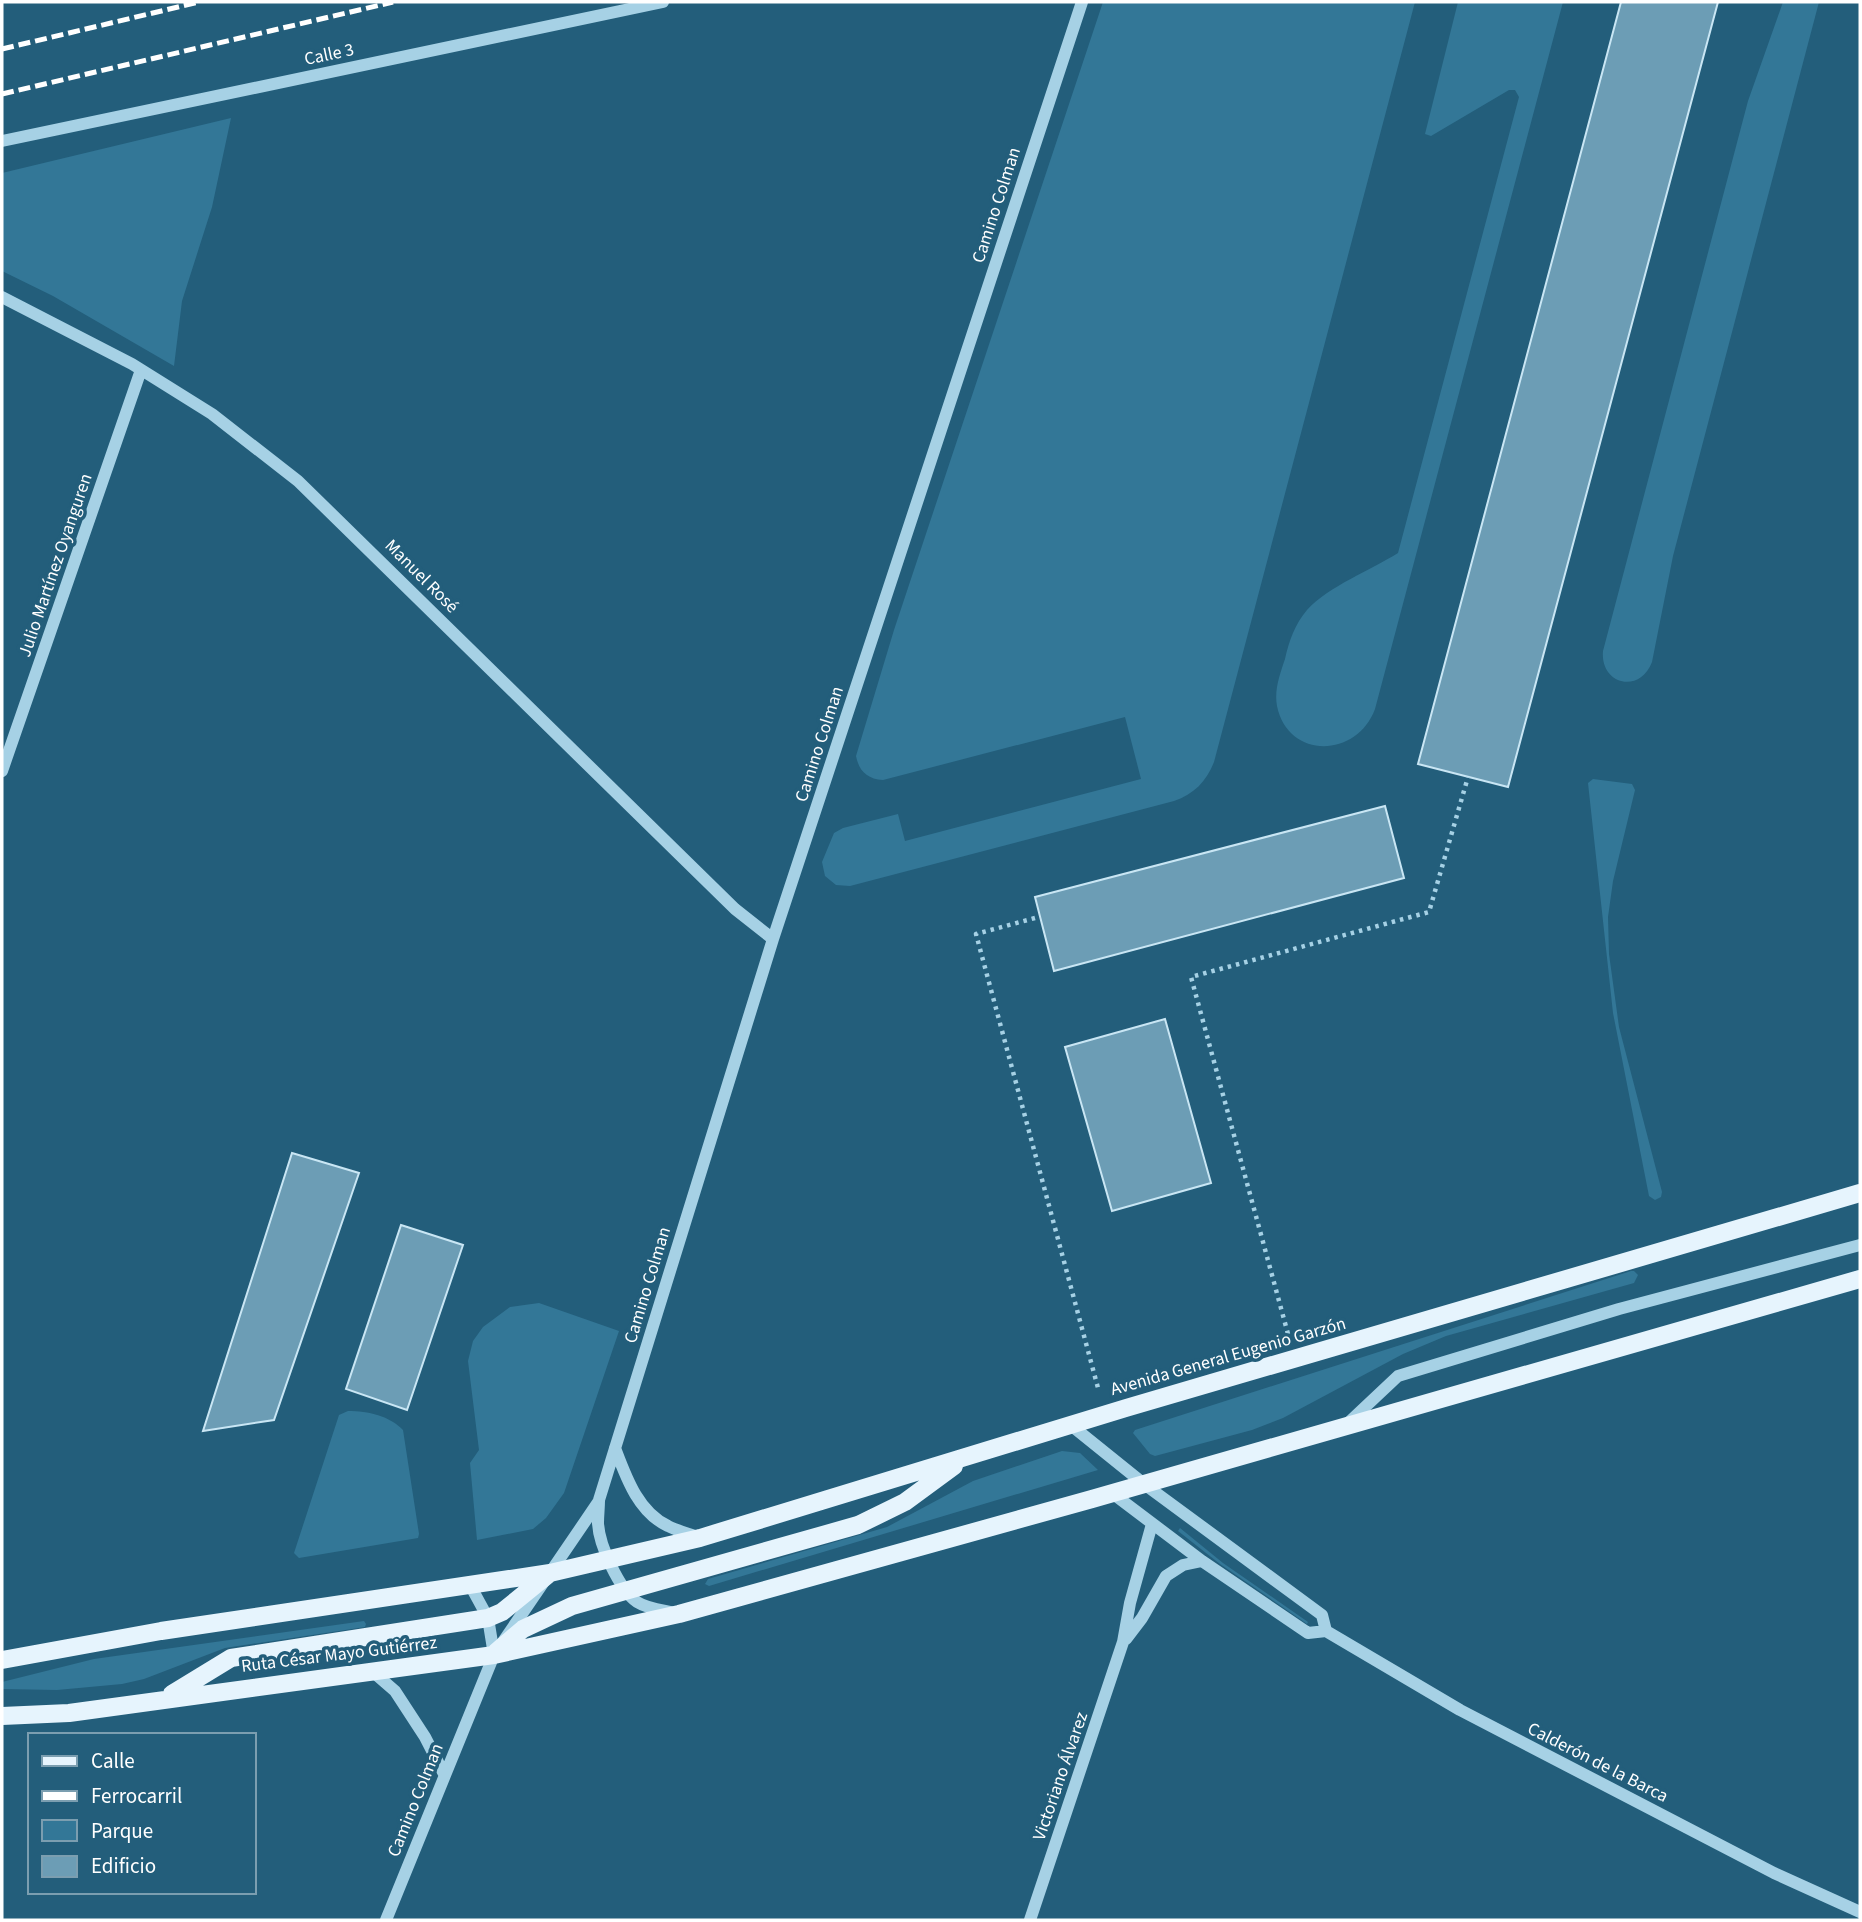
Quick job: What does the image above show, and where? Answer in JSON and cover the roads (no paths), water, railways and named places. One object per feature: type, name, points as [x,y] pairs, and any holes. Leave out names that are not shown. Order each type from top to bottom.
[{"type":"main road","name":"Avenida General Eugenio Garzón","points":[[609,1560],[700,1538],[1107,1414],[1860,1193]]},
{"type":"main road","points":[[679,1614],[1860,1279]]},
{"type":"main road","points":[[494,1655],[523,1629],[547,1616],[625,1589],[710,1568],[858,1525],[905,1502],[964,1458]]},
{"type":"main road","points":[[2,1660],[161,1632],[550,1573],[609,1560]]},
{"type":"main road","points":[[163,1699],[231,1658],[488,1618],[502,1612],[550,1573]]},
{"type":"main road","name":"Ruta César Mayo Gutiérrez","points":[[2,1716],[69,1713],[494,1655],[679,1614]]},
{"type":"street","name":"Calle 3","points":[[2,141],[663,2]]},
{"type":"street","name":"Camino Colman","points":[[679,1614],[649,1608],[636,1601],[625,1589],[601,1542],[598,1524],[599,1500],[773,939],[1082,2]]},
{"type":"street","name":"Manuel Rosé","points":[[2,297],[141,370],[212,414],[298,481],[735,909],[773,939]]},
{"type":"street","name":"Julio Martínez Oyanguren","points":[[2,771],[141,370]]},
{"type":"street","points":[[1347,1424],[1398,1376],[1689,1290],[1860,1245]]},
{"type":"street","name":"Calderón de la Barca","points":[[1072,1426],[1143,1484],[1322,1615],[1326,1631]]},
{"type":"street","points":[[615,1448],[630,1487],[649,1512],[666,1525],[700,1538]]},
{"type":"street","name":"Calderón de la Barca","points":[[1112,1493],[1202,1561],[1308,1633],[1326,1631],[1460,1710],[1762,1866],[1860,1912]]},
{"type":"street","name":"Camino Colman","points":[[386,1920],[494,1655],[599,1500]]},
{"type":"street","name":"Victoriano Álvarez","points":[[1030,1920],[1123,1642],[1130,1603],[1152,1524]]},
{"type":"street","name":"Victoriano Álvarez","points":[[1123,1642],[1142,1618],[1166,1576],[1182,1565],[1202,1561]]},
{"type":"street","points":[[470,1585],[488,1618],[494,1655]]},
{"type":"street","points":[[372,1671],[395,1691],[425,1737],[444,1774]]},
{"type":"railway","points":[[2,49],[199,2]]},
{"type":"railway","points":[[2,94],[393,2]]}]
